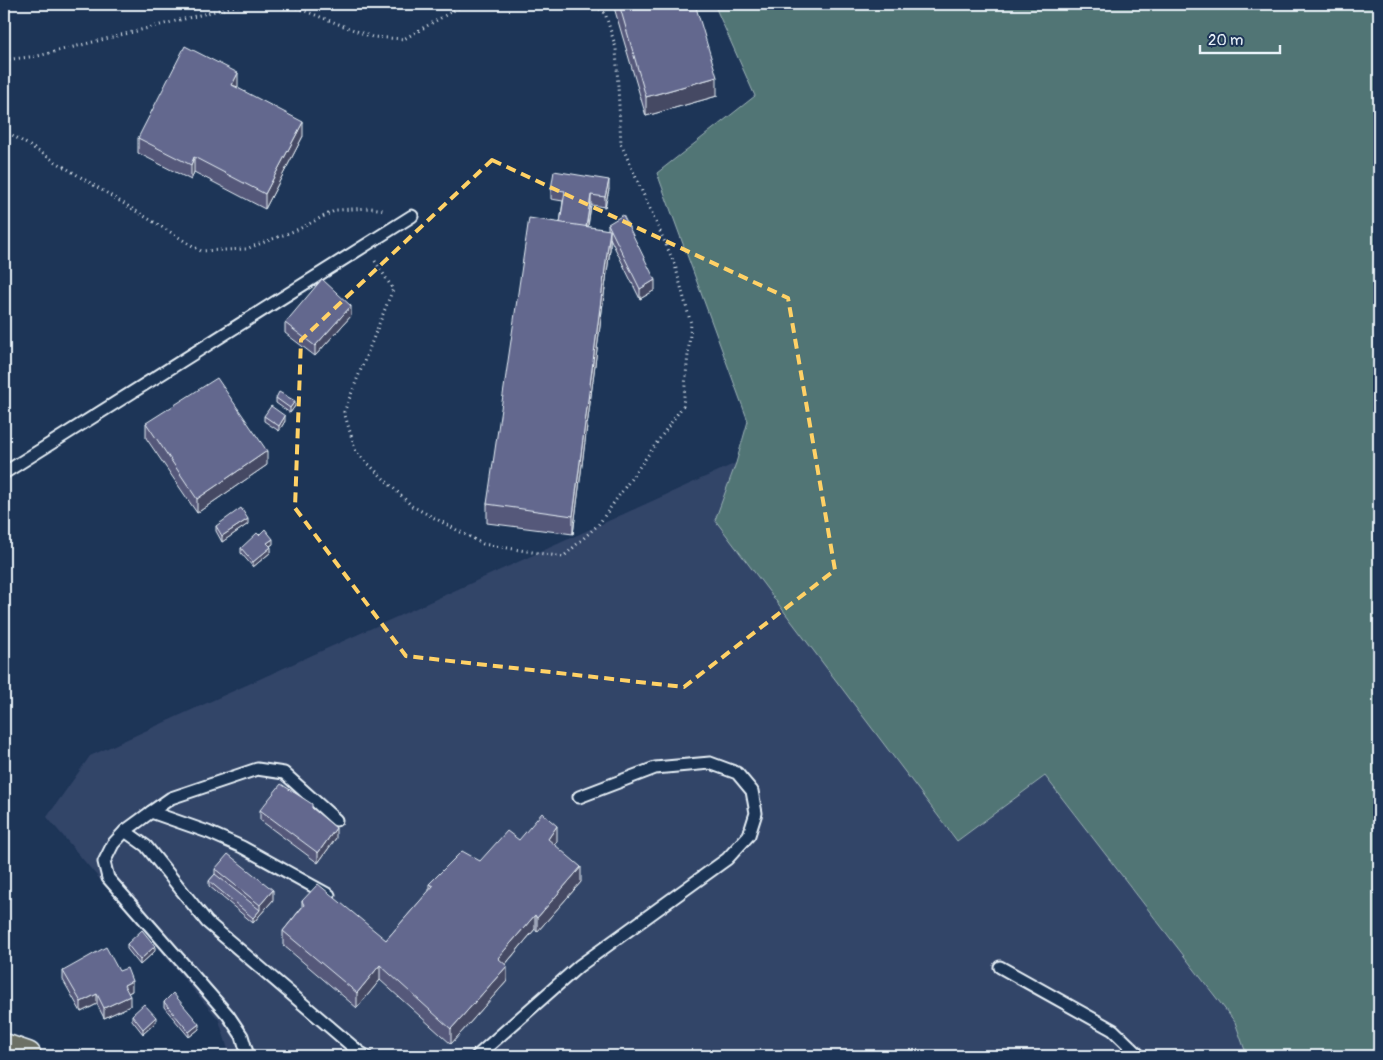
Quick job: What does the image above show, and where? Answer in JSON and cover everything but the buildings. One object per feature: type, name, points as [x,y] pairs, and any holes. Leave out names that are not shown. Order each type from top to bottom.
[{"type":"main road","points":[[4,1048],[27,1056]]},
{"type":"lane","points":[[4,473],[412,216]]},
{"type":"lane","points":[[477,1056],[578,966],[727,859],[749,835],[756,813],[752,791],[737,773],[710,763],[655,768],[580,797]]},
{"type":"lane","points":[[248,1056],[242,1036],[228,1015],[108,878],[104,862],[113,844],[125,831],[171,798],[257,769],[284,773],[336,820]]},
{"type":"lane","points":[[151,812],[208,832],[242,847],[325,891],[339,903]]},
{"type":"lane","points":[[125,831],[146,846],[207,922],[366,1056]]},
{"type":"lane","points":[[1000,967],[1113,1030],[1140,1056]]},
{"type":"path","points":[[4,60],[38,56],[243,4]]},
{"type":"path","points":[[287,4],[372,38],[404,38],[465,4]]},
{"type":"path","points":[[365,245],[393,289],[344,412],[356,452],[412,506],[482,544],[563,556],[598,525],[683,406],[691,324],[675,265],[621,144],[616,48],[605,12],[593,4]]},
{"type":"path","points":[[4,130],[201,251],[246,249],[299,229],[336,210],[371,208],[412,216]]},
{"type":"highlighted area","points":[[492,160],[788,298],[835,570],[684,687],[406,656],[295,508],[301,340]]},
{"type":"shaded area","points":[[736,463],[715,520],[957,840],[1045,776],[1235,1022],[1247,1056],[230,1056],[219,1020],[47,817],[90,756]]},
{"type":"green space","points":[[714,4],[1379,4],[1379,1056],[1247,1056],[1235,1022],[1045,776],[957,841],[715,520],[736,463],[748,421],[657,173],[755,96]]}]
